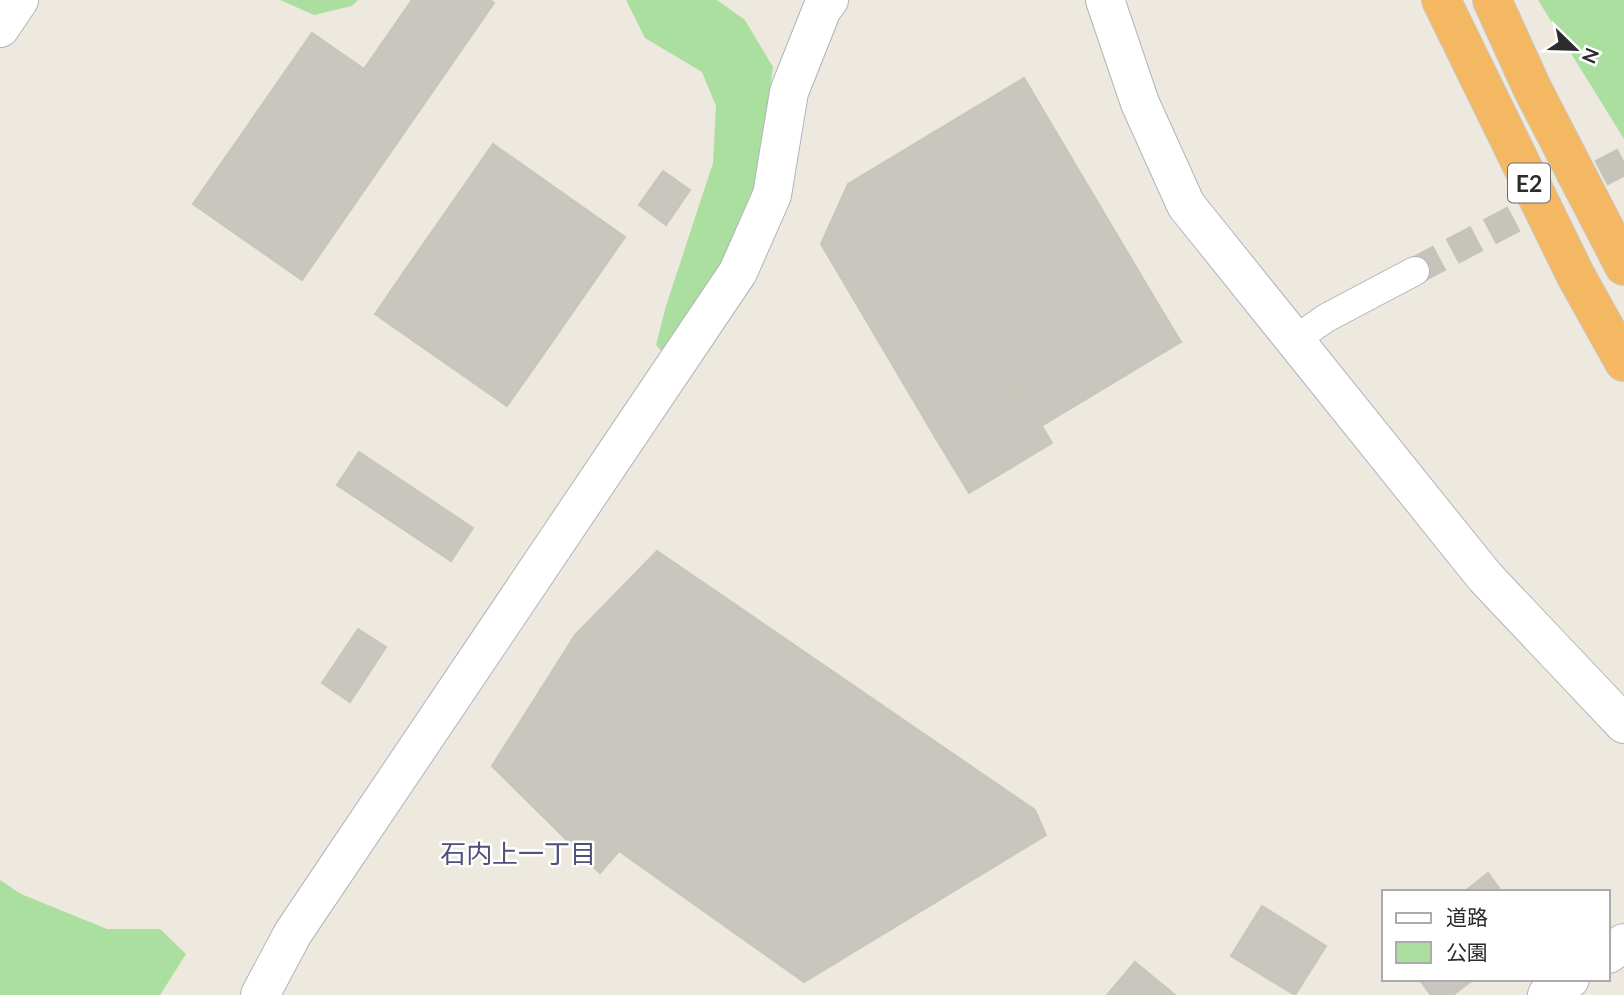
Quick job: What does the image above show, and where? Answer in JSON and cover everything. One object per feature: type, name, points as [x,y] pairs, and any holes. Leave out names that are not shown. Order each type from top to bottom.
[{"type":"highway","name":"E2","points":[[1441,0],[1576,276],[1624,362]]},
{"type":"highway","name":"E2","points":[[1492,0],[1532,88],[1624,266]]},
{"type":"highway","points":[[1503,0],[1624,212]]},
{"type":"street","points":[[0,28],[19,0]]},
{"type":"street","points":[[260,995],[293,933],[738,272],[772,195],[789,92],[822,9],[829,0]]},
{"type":"street","points":[[1105,0],[1140,103],[1186,205],[1485,577],[1624,724]]},
{"type":"street","points":[[1295,340],[1326,318],[1415,271]]},
{"type":"street","points":[[1546,995],[1567,981]]},
{"type":"green space","points":[[280,0],[358,0],[352,6],[314,15]]},
{"type":"green space","points":[[626,0],[717,0],[745,20],[773,67],[756,188],[726,260],[667,358],[656,345],[666,306],[713,163],[716,106],[702,72],[645,38]]},
{"type":"green space","points":[[1538,0],[1624,0],[1624,139]]},
{"type":"green space","points":[[0,880],[21,894],[107,929],[160,929],[186,954],[160,995],[0,995]]},
{"type":"building","points":[[412,0],[490,0],[494,3],[302,280],[193,204],[312,33],[364,69]]},
{"type":"building","points":[[1024,78],[1158,304],[935,437],[821,244],[848,184]]},
{"type":"building","points":[[493,144],[625,237],[538,362],[406,269]]},
{"type":"building","points":[[663,171],[690,190],[666,225],[639,205]]},
{"type":"building","points":[[406,269],[538,362],[507,406],[375,314]]},
{"type":"building","points":[[1158,304],[1181,342],[1041,426],[1019,388]]},
{"type":"building","points":[[1019,388],[1052,443],[969,493],[935,437]]},
{"type":"building","points":[[359,452],[473,528],[451,561],[337,485]]},
{"type":"building","points":[[657,551],[1035,810],[1046,835],[804,982],[619,851],[600,873],[492,766],[575,635]]},
{"type":"building","points":[[358,629],[386,647],[350,702],[322,683]]},
{"type":"building","points":[[1488,873],[1501,890],[1467,890]]},
{"type":"building","points":[[1262,906],[1326,946],[1295,995],[1231,956]]},
{"type":"building","points":[[1135,962],[1175,995],[1107,995]]},
{"type":"building","points":[[1420,981],[1471,981],[1453,995],[1431,995]]},
{"type":"tunnel","points":[[1415,271],[1624,161]]},
{"type":"district","name":"石内上一丁目","points":[[518,853]]}]
